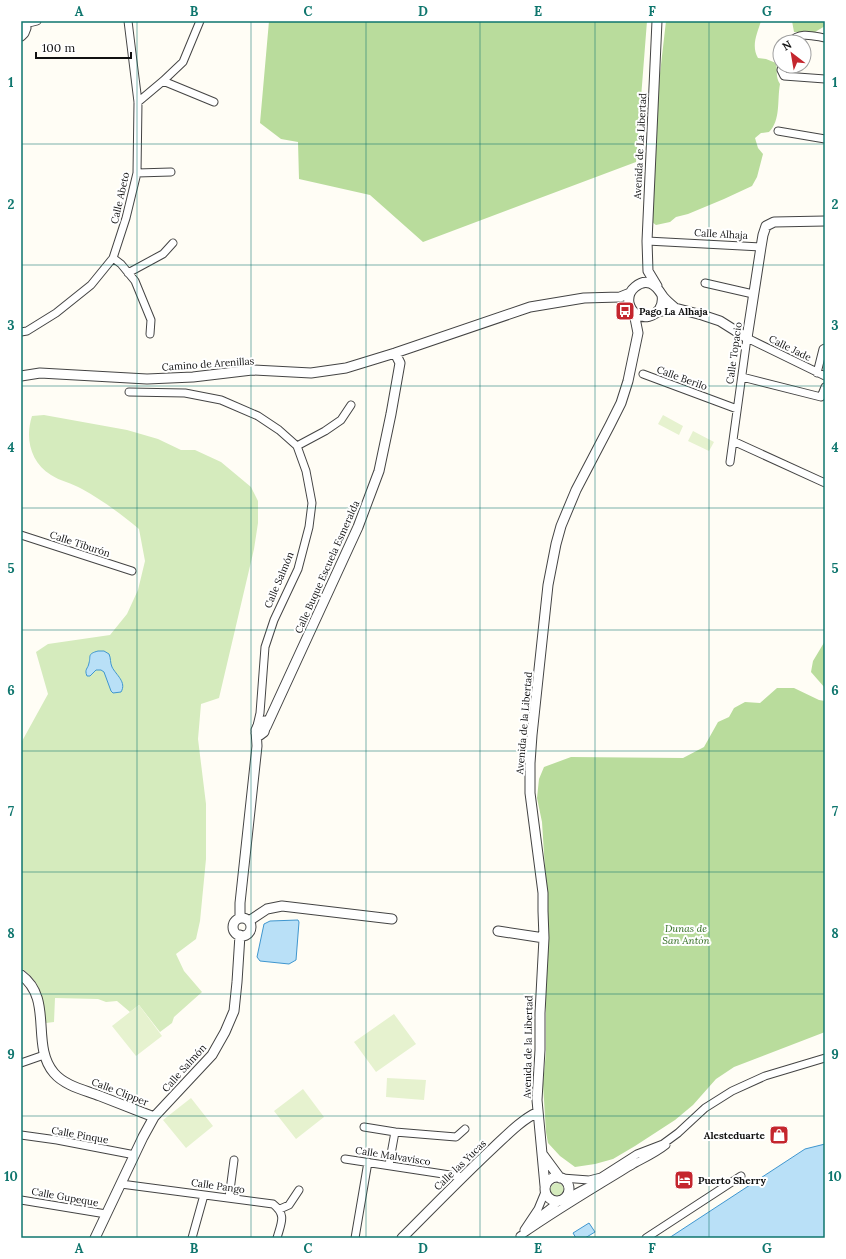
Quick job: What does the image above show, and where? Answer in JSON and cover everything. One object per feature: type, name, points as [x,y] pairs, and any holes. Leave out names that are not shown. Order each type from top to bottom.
[{"type":"street","points":[[21,36],[25,30],[24,23],[38,21]]},
{"type":"street","name":"Calle Abeto","points":[[21,332],[27,331],[56,313],[91,284],[113,258],[126,218],[136,173],[138,102],[128,21]]},
{"type":"street","points":[[138,102],[183,62],[200,21]]},
{"type":"street","name":"Avenida de La Libertad","points":[[648,272],[647,241],[657,21]]},
{"type":"street","points":[[812,36],[825,38]]},
{"type":"street","points":[[783,74],[784,76],[825,79]]},
{"type":"street","points":[[163,81],[214,102]]},
{"type":"street","points":[[778,132],[825,139]]},
{"type":"street","points":[[136,173],[171,172]]},
{"type":"street","name":"Calle Alhaja","points":[[647,241],[761,247],[766,226],[774,222],[825,221]]},
{"type":"street","points":[[128,273],[163,254],[173,243]]},
{"type":"street","name":"Calle Topacio","points":[[730,462],[753,294],[761,247]]},
{"type":"street","points":[[113,258],[121,264],[135,281],[151,320],[150,334]]},
{"type":"street","points":[[675,308],[654,314],[639,316],[631,309],[626,297],[648,272],[662,295],[675,308],[720,321],[747,338]]},
{"type":"street","points":[[638,284],[648,283],[657,286]]},
{"type":"street","points":[[705,283],[753,294]]},
{"type":"street","points":[[654,314],[662,304],[662,295]]},
{"type":"street","name":"Camino de Arenillas","points":[[21,376],[40,373],[147,379],[193,377],[252,370],[311,373],[346,368],[530,308],[584,298],[626,297]]},
{"type":"street","name":"Avenida de la Libertad","points":[[545,1189],[538,1112],[541,982],[544,938],[543,893],[530,793],[530,763],[548,585],[556,544],[569,507],[576,490],[621,403],[632,367],[638,333],[634,313]]},
{"type":"street","name":"Avenida de la Libertad","points":[[638,333],[645,322],[654,314]]},
{"type":"street","name":"Calle Jade","points":[[747,338],[825,376]]},
{"type":"street","points":[[817,373],[823,349],[825,348]]},
{"type":"street","name":"Calle Buque Escuela Esmeralda","points":[[245,919],[240,903],[257,746],[262,725],[272,714],[358,527],[379,472],[392,414],[400,363],[395,353]]},
{"type":"street","name":"Calle Berilo","points":[[643,374],[737,409]]},
{"type":"street","points":[[742,377],[821,397],[825,387]]},
{"type":"street","name":"Calle Salmón","points":[[129,392],[185,393],[221,400],[258,416],[279,430],[297,446],[306,471],[312,503],[310,527],[298,569],[274,620],[266,647],[262,725]]},
{"type":"street","points":[[297,446],[325,431],[341,420],[351,405]]},
{"type":"street","points":[[733,441],[825,483]]},
{"type":"street","name":"Calle Tiburón","points":[[21,535],[132,571]]},
{"type":"street","points":[[245,919],[251,927],[249,933],[240,936],[235,932],[233,926],[235,921],[245,919],[267,909],[282,906],[392,919]]},
{"type":"street","points":[[498,931],[544,938]]},
{"type":"street","name":"Calle Salmón","points":[[154,1117],[212,1055],[225,1032],[234,1011],[240,936]]},
{"type":"street","name":"Calle Clipper","points":[[21,975],[29,982],[36,993],[40,1012],[44,1055],[48,1066],[55,1074],[69,1084],[154,1117],[95,1238]]},
{"type":"street","points":[[21,1063],[44,1055]]},
{"type":"street","points":[[519,1237],[543,1219],[636,1163],[659,1151],[705,1108],[743,1086],[765,1076],[825,1058]]},
{"type":"street","name":"Calle las Yucas","points":[[402,1238],[462,1177],[522,1122],[538,1112]]},
{"type":"street","points":[[364,1127],[456,1138],[465,1129]]},
{"type":"street","points":[[389,1165],[396,1132]]},
{"type":"street","points":[[519,1237],[538,1209],[545,1189],[551,1179],[596,1179],[637,1154],[663,1144],[678,1133]]},
{"type":"street","name":"Calle Pinque","points":[[21,1135],[57,1140],[135,1155]]},
{"type":"street","name":"Avenida de la Libertad","points":[[543,1155],[561,1178]]},
{"type":"street","name":"Calle Malvavisco","points":[[345,1159],[462,1177]]},
{"type":"street","points":[[229,1198],[234,1160]]},
{"type":"street","points":[[356,1238],[368,1162]]},
{"type":"street","points":[[646,1238],[741,1176]]},
{"type":"street","points":[[529,1229],[539,1216],[554,1206],[567,1194],[568,1185],[561,1178]]},
{"type":"street","points":[[545,1189],[546,1195],[552,1200],[562,1199],[572,1196],[588,1186],[612,1178]]},
{"type":"street","name":"Calle Pango","points":[[121,1184],[273,1204],[280,1210]]},
{"type":"street","points":[[277,1238],[282,1218],[280,1210],[289,1205],[299,1190]]},
{"type":"street","points":[[192,1238],[204,1194]]},
{"type":"street","name":"Calle Gupeque","points":[[21,1200],[106,1214]]},
{"type":"green space","points":[[269,21],[647,21],[636,162],[423,242],[370,195],[299,179],[298,142],[281,139],[260,123]]},
{"type":"green space","points":[[666,21],[761,21],[755,40],[756,53],[758,58],[772,61],[772,74],[777,74],[780,84],[778,110],[773,127],[769,132],[761,133],[755,138],[758,148],[763,154],[757,177],[752,186],[688,214],[676,217],[670,222],[656,225],[652,222],[655,117]]},
{"type":"green space","points":[[792,21],[825,21],[825,26],[815,32],[794,32]]},
{"type":"green space","points":[[44,415],[127,430],[158,439],[181,450],[195,450],[221,462],[251,487],[258,501],[258,523],[254,549],[219,698],[201,704],[198,739],[206,804],[206,859],[200,921],[196,939],[176,954],[184,971],[202,992],[174,1017],[172,1023],[160,1032],[139,1005],[130,1012],[117,1001],[106,1002],[98,999],[55,998],[54,1022],[46,1023],[44,1006],[37,985],[28,973],[21,968],[21,743],[48,694],[36,652],[48,644],[110,635],[127,614],[138,590],[145,561],[139,529],[97,498],[78,487],[51,475],[38,463],[29,441],[30,424],[32,416]]},
{"type":"green space","points":[[663,415],[683,426],[679,435],[658,424]]},
{"type":"green space","points":[[693,431],[714,442],[709,451],[688,441]]},
{"type":"green space","points":[[825,641],[825,688],[811,672],[813,661]]},
{"type":"green space","name":"Dunas de San Antón","points":[[777,688],[794,688],[819,700],[825,701],[825,1032],[734,1067],[716,1079],[693,1105],[675,1120],[635,1146],[613,1159],[575,1167],[560,1156],[548,1143],[546,1132],[543,1084],[546,1052],[546,1009],[543,996],[547,900],[542,822],[537,798],[539,779],[544,767],[571,757],[683,758],[704,747],[718,722],[729,717],[734,708],[745,702],[760,703]]},
{"type":"green space","points":[[139,1005],[162,1036],[136,1056],[112,1026]]},
{"type":"green space","points":[[394,1014],[416,1044],[376,1072],[354,1042]]},
{"type":"green space","points":[[387,1078],[426,1080],[424,1100],[386,1097]]},
{"type":"green space","points":[[303,1089],[324,1117],[296,1139],[274,1111]]},
{"type":"green space","points":[[191,1098],[213,1126],[186,1148],[163,1120]]},
{"type":"green space","points":[[554,1183],[560,1183],[564,1187],[564,1193],[560,1197],[554,1197],[550,1193],[550,1187]]},
{"type":"water","points":[[104,651],[109,654],[112,667],[123,685],[121,692],[113,693],[111,691],[104,672],[101,670],[96,670],[90,676],[87,676],[86,670],[89,665],[90,656],[92,653]]},
{"type":"water","points":[[298,920],[296,960],[289,964],[260,961],[257,957],[264,924],[270,921]]},
{"type":"water","points":[[825,1144],[825,1238],[669,1238],[805,1149]]},
{"type":"water","points":[[589,1223],[595,1232],[585,1238],[576,1238],[573,1233]]},
{"type":"place","name":"Pago La Alhaja","points":[[625,311]]},
{"type":"place","name":"Alesteduarte","points":[[779,1135]]},
{"type":"place","name":"Puerto Sherry","points":[[684,1180]]}]
